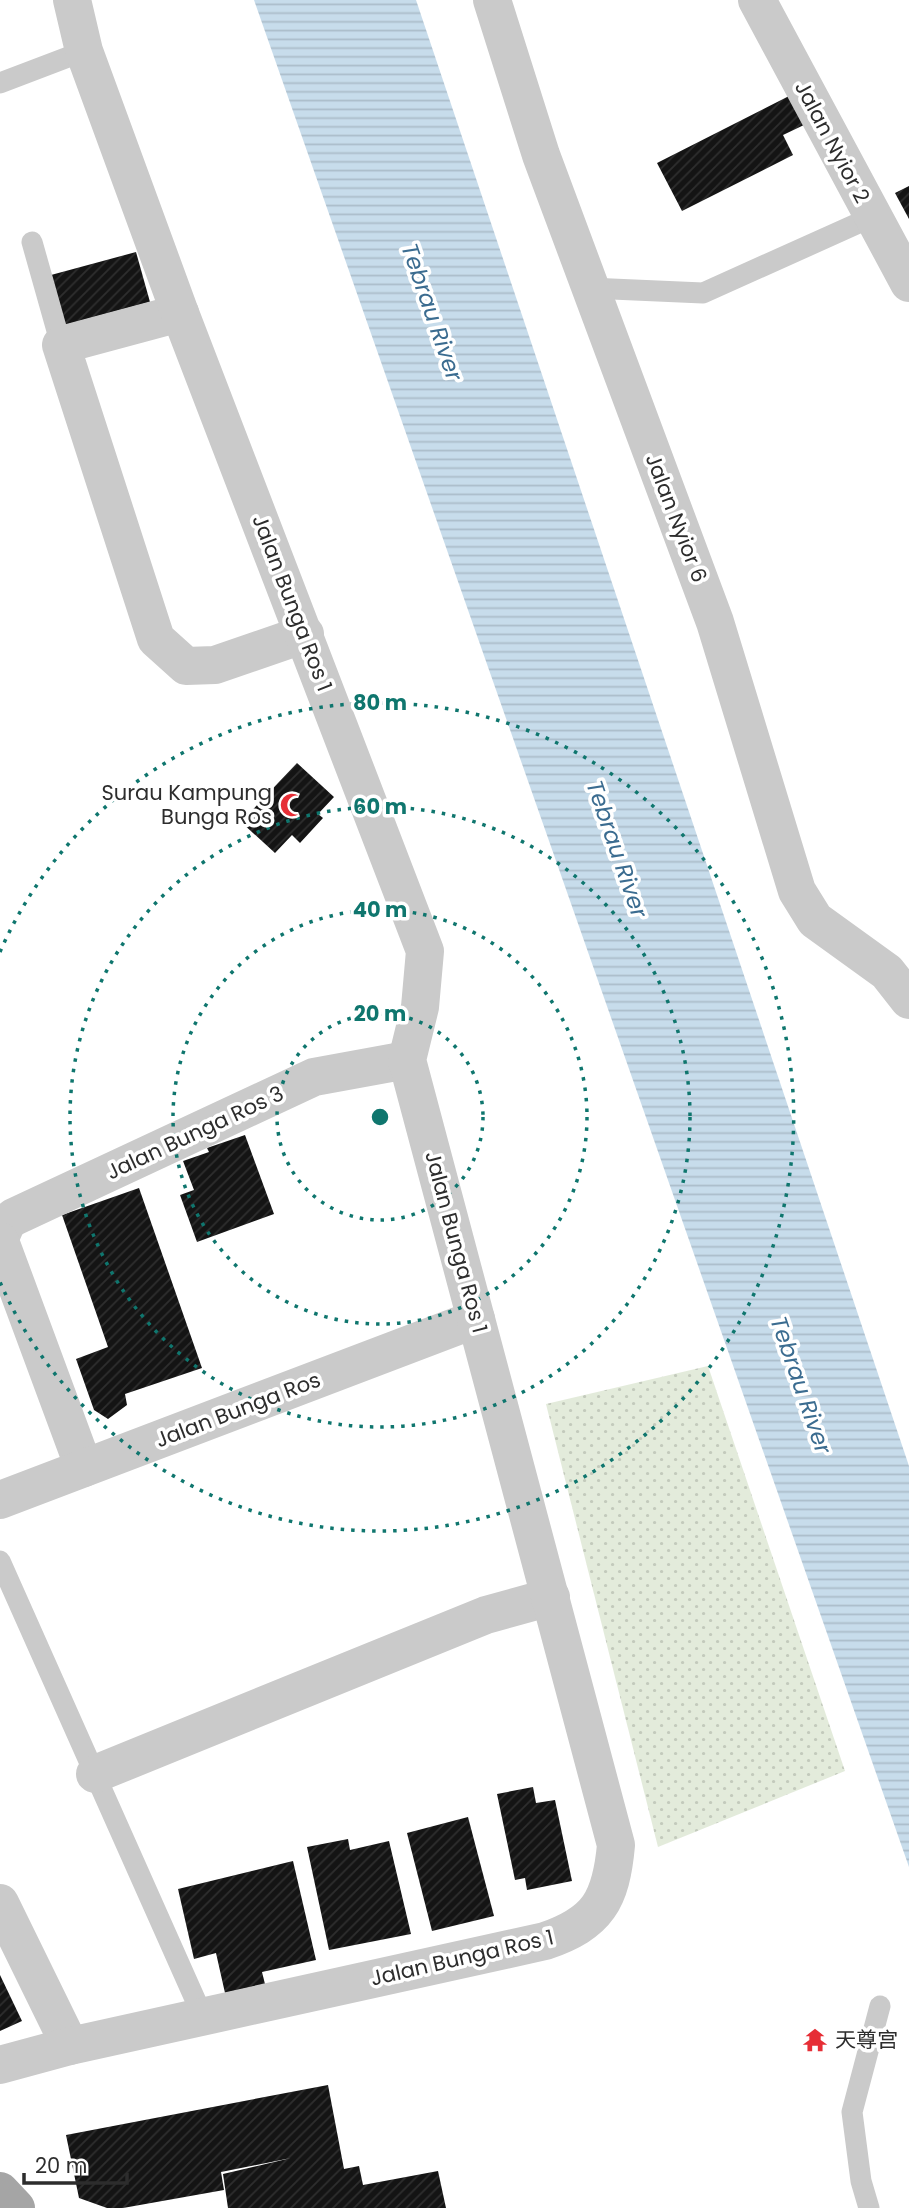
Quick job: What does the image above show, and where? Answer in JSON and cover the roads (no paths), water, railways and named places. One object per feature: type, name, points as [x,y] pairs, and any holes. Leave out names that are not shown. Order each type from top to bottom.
[{"type":"main road","points":[[0,2191],[16,2208]]},
{"type":"street","name":"Jalan Bunga Ros 1","points":[[0,2065],[70,2046],[545,1941],[573,1931],[593,1915],[608,1895],[616,1845],[407,1060],[420,1007],[425,951],[180,313],[84,51],[72,0]]},
{"type":"street","name":"Jalan Nyior 6","points":[[492,0],[541,155],[715,622],[797,891],[814,920],[887,972],[909,1000]]},
{"type":"street","name":"Jalan Nyior 2","points":[[757,0],[909,284]]},
{"type":"street","points":[[180,313],[61,345],[156,639],[186,666],[215,665],[305,634]]},
{"type":"street","name":"Jalan Bunga Ros 3","points":[[84,1468],[0,1239],[7,1222],[314,1077],[407,1060]]},
{"type":"street","name":"Jalan Bunga Ros","points":[[0,1500],[476,1319]]},
{"type":"street","points":[[95,1774],[486,1615],[551,1597]]},
{"type":"street","points":[[0,1903],[70,2046]]},
{"type":"lane","points":[[0,83],[84,51]]},
{"type":"lane","points":[[589,288],[703,293],[872,217]]},
{"type":"lane","points":[[32,242],[61,345]]},
{"type":"lane","points":[[0,1561],[203,2017]]},
{"type":"lane","points":[[869,2208],[861,2181],[852,2112],[880,2006]]},
{"type":"water","name":"Tebrau River","points":[[254,0],[416,0],[909,1466],[909,1867]]},
{"type":"place","name":"Surau Kampung Bunga Ros","points":[[292,805]]},
{"type":"place","name":"天尊宫","points":[[815,2040]]}]
